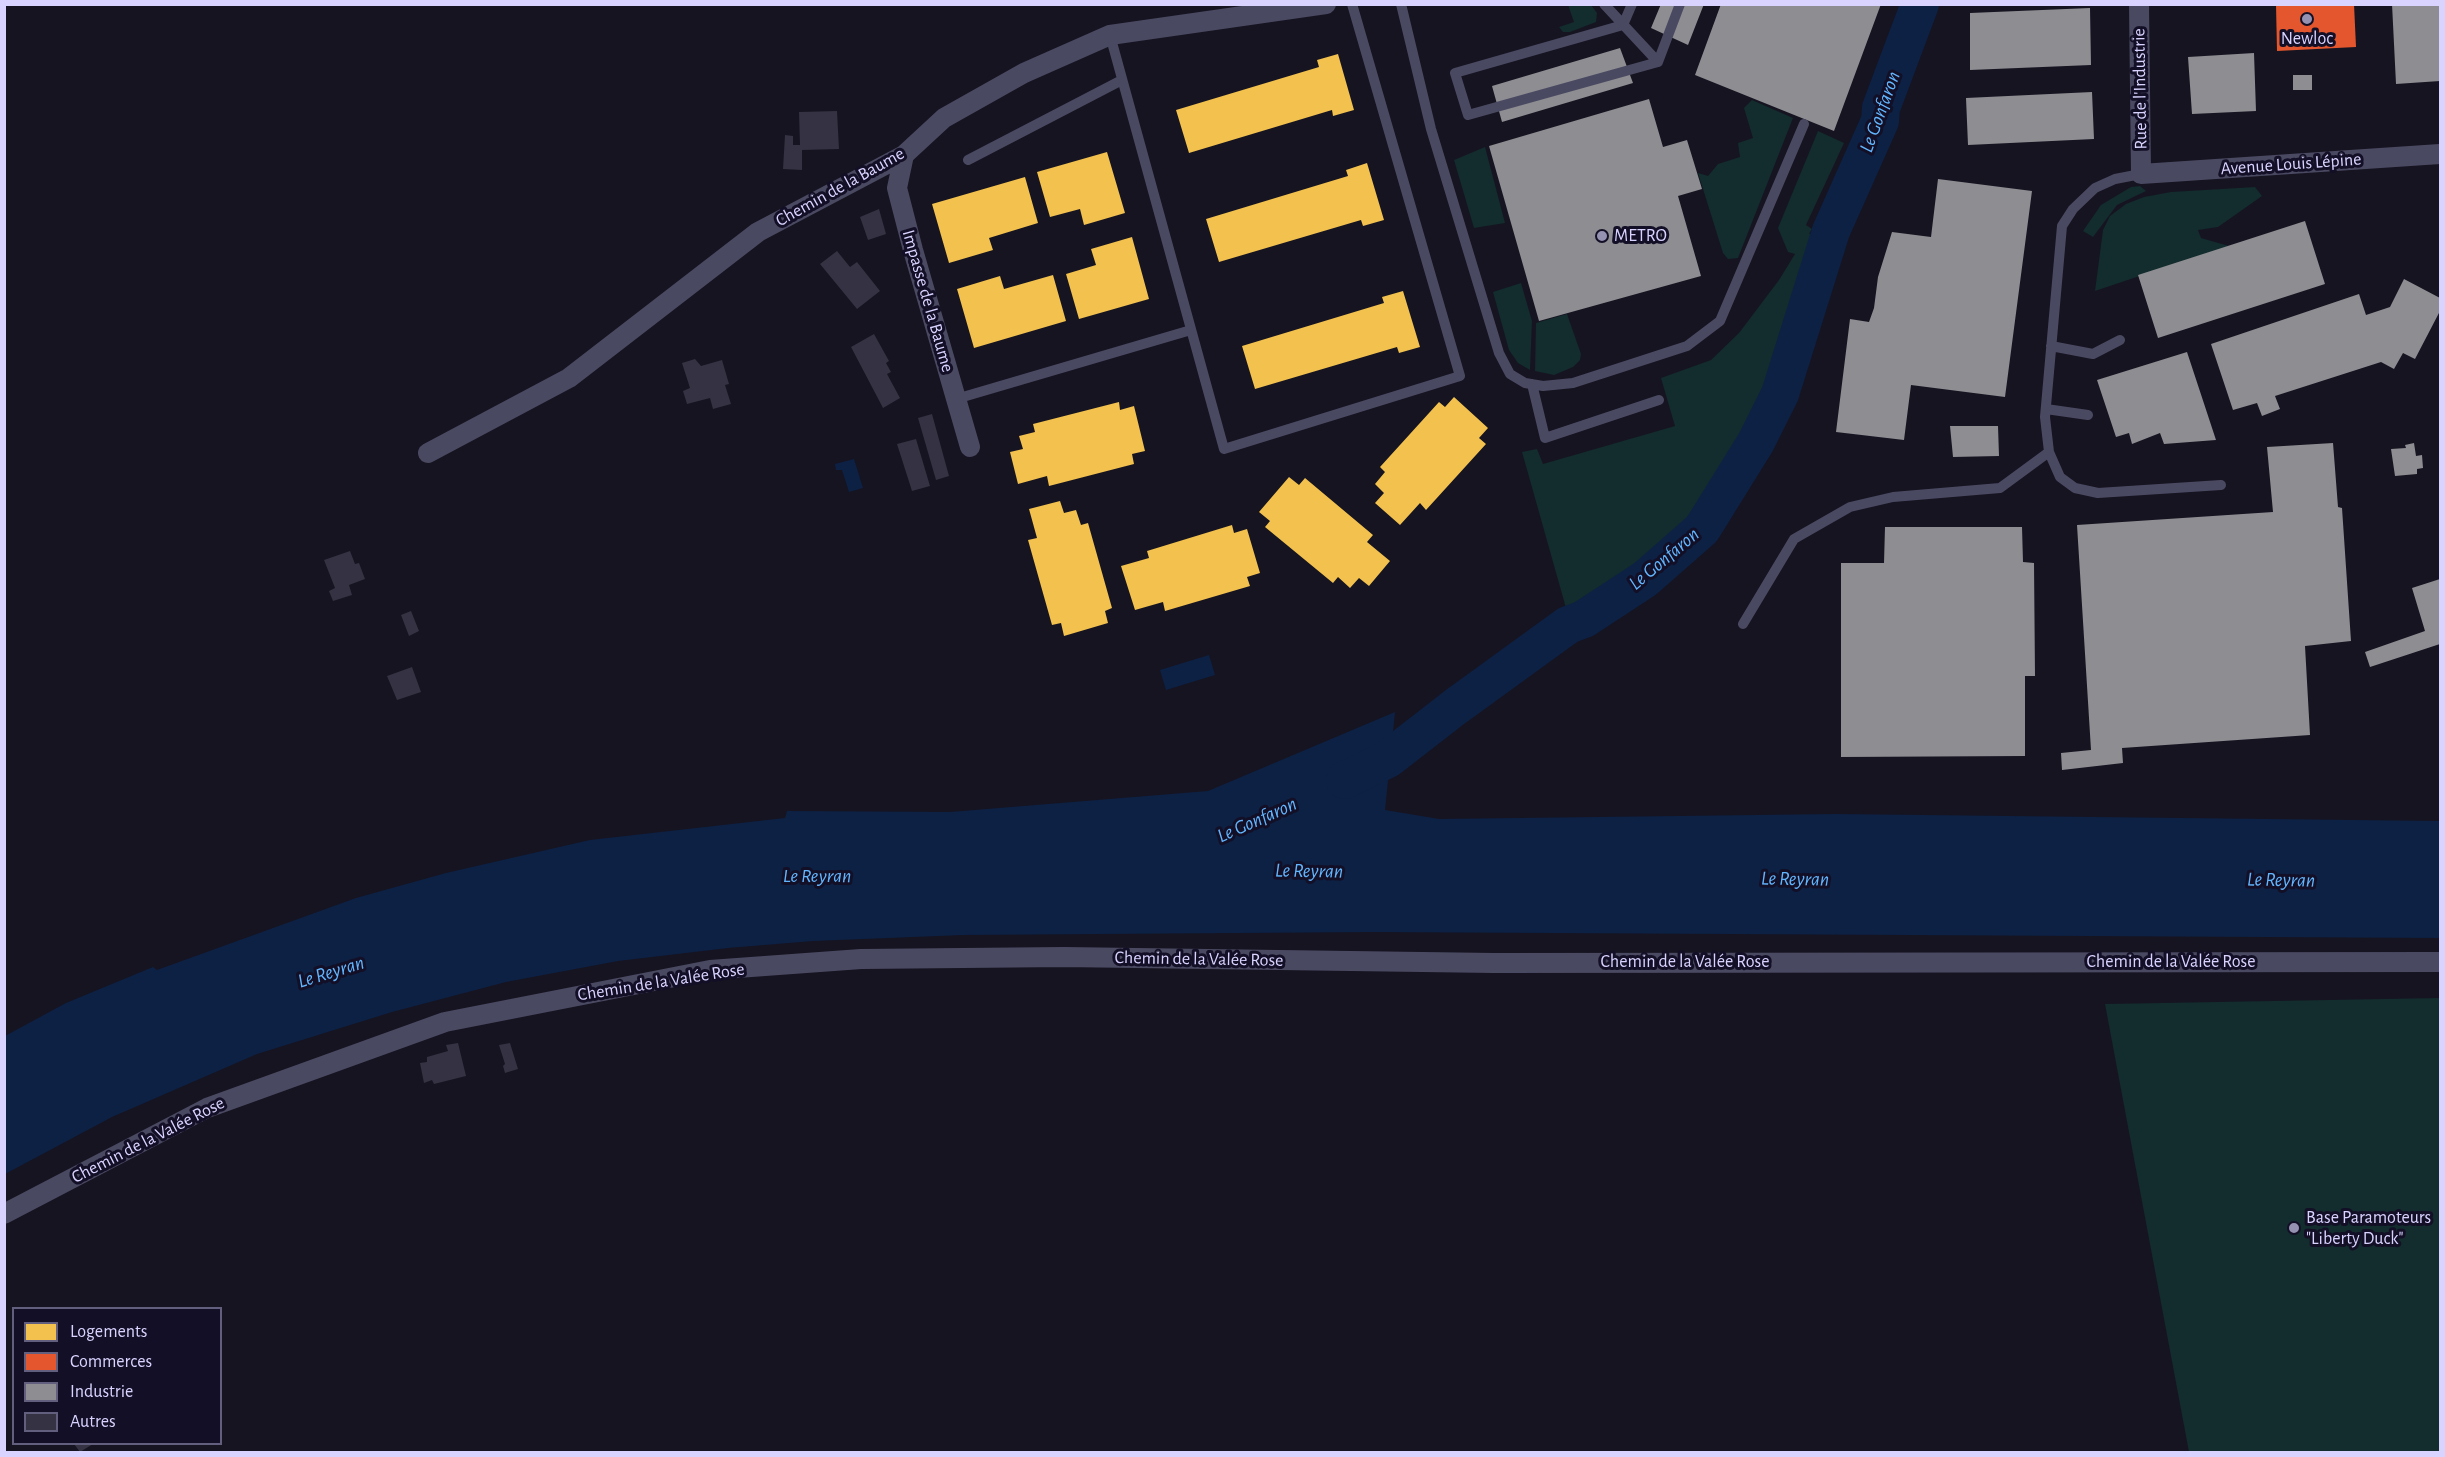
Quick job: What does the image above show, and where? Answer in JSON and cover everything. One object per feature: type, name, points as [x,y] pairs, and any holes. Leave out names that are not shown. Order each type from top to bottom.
[{"type":"street","name":"Chemin de la Baume","points":[[428,453],[569,378],[758,232],[904,155],[945,118],[1024,73],[1110,35],[1326,4]]},
{"type":"street","name":"Rue de l'Industrie","points":[[2139,4],[2141,174]]},
{"type":"street","name":"Avenue Louis Lépine","points":[[2141,174],[2440,154]]},
{"type":"street","name":"Impasse de la Baume","points":[[904,155],[897,188],[970,447]]},
{"type":"street","name":"Chemin de la Valée Rose","points":[[4,1214],[207,1108],[445,1022],[710,970],[861,959],[1064,957],[1483,963],[2440,962]]},
{"type":"lane","points":[[1110,35],[1224,449],[1460,376],[1352,4]]},
{"type":"lane","points":[[1401,4],[1431,129],[1498,353],[1510,374],[1532,384],[1544,386],[1573,383],[1687,346],[1720,321],[1804,124]]},
{"type":"lane","points":[[1604,4],[1658,62]]},
{"type":"lane","points":[[1623,25],[1632,4]]},
{"type":"lane","points":[[1658,62],[1680,4]]},
{"type":"lane","points":[[1623,25],[1455,73],[1468,115],[1658,62]]},
{"type":"lane","points":[[968,160],[1122,80]]},
{"type":"lane","points":[[2141,174],[2115,179],[2095,188],[2073,209],[2062,226],[2046,410],[2049,452],[2060,477],[2075,488],[2098,493],[2221,485]]},
{"type":"lane","points":[[956,399],[1191,330]]},
{"type":"lane","points":[[2051,346],[2093,354],[2120,340]]},
{"type":"lane","points":[[1532,384],[1545,438],[1659,400]]},
{"type":"lane","points":[[2046,410],[2088,415]]},
{"type":"lane","points":[[1743,624],[1794,539],[1850,507],[1893,496],[2000,488],[2049,452]]},
{"type":"green space","points":[[1568,5],[1591,5],[1597,13],[1596,22],[1570,32],[1563,32],[1559,27],[1574,22]]},
{"type":"green space","points":[[1752,100],[1793,118],[1738,258],[1728,259],[1723,253],[1698,173],[1708,176],[1718,164],[1740,157],[1738,143],[1753,138],[1744,108]]},
{"type":"green space","points":[[1818,131],[1844,143],[1806,225],[1812,229],[1809,234],[1824,232],[1766,394],[1682,526],[1634,566],[1566,608],[1522,452],[1537,449],[1543,464],[1675,426],[1661,378],[1711,360],[1739,333],[1779,280],[1795,254],[1788,252],[1778,228]]},
{"type":"green space","points":[[1485,147],[1505,223],[1474,228],[1454,160]]},
{"type":"green space","points":[[2140,186],[2146,191],[2117,205],[2093,237],[2083,231],[2101,205],[2131,187]]},
{"type":"green space","points":[[2255,187],[2262,196],[2218,227],[2198,230],[2201,238],[2229,246],[2095,291],[2103,230],[2110,216],[2126,204],[2144,197],[2171,192]]},
{"type":"green space","points":[[1521,283],[1532,321],[1530,370],[1518,363],[1509,350],[1493,292]]},
{"type":"green space","points":[[1567,314],[1581,354],[1580,360],[1573,367],[1554,375],[1535,371],[1536,323]]},
{"type":"green space","name":"Base Paramoteurs \"Liberty Duck\"","points":[[2440,998],[2440,1452],[2189,1452],[2105,1004]]},
{"type":"water","points":[[854,459],[863,488],[849,492],[842,470],[836,470],[835,464]]},
{"type":"water","points":[[1209,655],[1215,675],[1166,690],[1160,670]]},
{"type":"water","name":"Le Reyran","points":[[1395,712],[1385,810],[1439,819],[1836,814],[2440,821],[2440,938],[1373,932],[963,935],[813,941],[728,948],[618,961],[506,982],[392,1012],[257,1054],[112,1117],[5,1174],[5,1036],[66,1003],[153,967],[157,970],[356,898],[446,873],[590,840],[785,818],[787,811],[950,812],[1208,791]]},
{"type":"building: Logements","points":[[1338,54],[1354,110],[1333,116],[1332,110],[1189,153],[1176,110],[1319,67],[1317,60]]},
{"type":"building: Logements","points":[[1107,152],[1125,213],[1084,225],[1080,209],[1050,217],[1037,172]]},
{"type":"building: Logements","points":[[1367,163],[1384,220],[1363,226],[1361,220],[1219,262],[1206,219],[1348,176],[1346,170]]},
{"type":"building: Logements","points":[[1025,177],[1038,223],[989,238],[993,250],[949,263],[932,204]]},
{"type":"building: Logements","points":[[1132,237],[1149,299],[1079,319],[1066,274],[1096,265],[1091,249]]},
{"type":"building: Logements","points":[[1053,275],[1066,321],[974,348],[957,289],[1000,276],[1004,289]]},
{"type":"building: Logements","points":[[1403,291],[1420,347],[1399,353],[1397,347],[1255,389],[1242,346],[1384,303],[1382,297]]},
{"type":"building: Logements","points":[[1454,397],[1488,428],[1479,438],[1486,444],[1426,510],[1420,503],[1400,525],[1375,503],[1384,493],[1375,484],[1385,472],[1380,467],[1439,402],[1445,407]]},
{"type":"building: Logements","points":[[1119,402],[1120,410],[1134,406],[1145,451],[1132,454],[1134,464],[1049,486],[1047,476],[1018,484],[1010,452],[1023,449],[1019,436],[1035,432],[1033,424]]},
{"type":"building: Logements","points":[[1289,477],[1299,485],[1305,478],[1373,535],[1367,542],[1390,561],[1369,586],[1359,578],[1350,588],[1338,577],[1333,583],[1265,527],[1270,521],[1259,512]]},
{"type":"building: Logements","points":[[1060,501],[1064,513],[1076,510],[1081,525],[1088,523],[1112,608],[1105,611],[1108,623],[1064,636],[1061,623],[1052,625],[1028,540],[1037,538],[1029,509]]},
{"type":"building: Logements","points":[[1232,525],[1234,533],[1247,529],[1260,573],[1247,577],[1250,586],[1165,611],[1163,602],[1135,610],[1121,566],[1149,558],[1147,551]]},
{"type":"building: Commerces","points":[[2276,4],[2354,4],[2356,47],[2277,51]]},
{"type":"building: Industrie","points":[[1661,4],[1704,4],[1688,45],[1651,28]]},
{"type":"building: Industrie","points":[[1721,4],[1881,4],[1834,131],[1695,75]]},
{"type":"building: Industrie","points":[[2392,4],[2440,4],[2440,81],[2396,84]]},
{"type":"building: Industrie","points":[[2090,8],[2091,65],[1970,70],[1970,13]]},
{"type":"building: Industrie","points":[[1620,48],[1633,83],[1502,122],[1492,86]]},
{"type":"building: Industrie","points":[[2254,53],[2256,111],[2192,114],[2188,57]]},
{"type":"building: Industrie","points":[[2293,75],[2312,75],[2312,90],[2293,90]]},
{"type":"building: Industrie","points":[[2092,92],[2094,139],[1968,145],[1966,98]]},
{"type":"building: Industrie","name":"METRO","points":[[1649,99],[1663,147],[1687,140],[1702,189],[1678,196],[1701,276],[1539,321],[1489,146]]},
{"type":"building: Industrie","points":[[1938,179],[2032,191],[2005,397],[1911,385],[1904,440],[1836,432],[1850,319],[1869,322],[1874,308],[1878,277],[1892,232],[1931,237]]},
{"type":"building: Industrie","points":[[2305,221],[2325,284],[2158,338],[2138,275]]},
{"type":"building: Industrie","points":[[2404,279],[2440,298],[2440,311],[2415,359],[2403,353],[2394,369],[2381,362],[2275,396],[2280,409],[2262,416],[2257,403],[2233,410],[2211,344],[2359,294],[2366,315],[2390,307]]},
{"type":"building: Industrie","points":[[2187,352],[2216,440],[2164,444],[2160,433],[2132,444],[2129,433],[2116,437],[2097,380]]},
{"type":"building: Industrie","points":[[1950,426],[1998,426],[1999,456],[1953,457]]},
{"type":"building: Industrie","points":[[2333,443],[2338,507],[2342,508],[2351,641],[2305,646],[2310,735],[2122,748],[2123,763],[2062,770],[2061,753],[2091,750],[2077,525],[2273,512],[2267,447]]},
{"type":"building: Industrie","points":[[2414,443],[2416,456],[2422,455],[2423,468],[2417,469],[2417,474],[2395,476],[2391,449],[2406,448],[2405,445]]},
{"type":"building: Industrie","points":[[1885,527],[2022,527],[2023,562],[2034,563],[2035,676],[2025,676],[2025,756],[1841,757],[1841,563],[1884,563]]},
{"type":"building: Industrie","points":[[2440,579],[2440,644],[2370,667],[2365,652],[2425,631],[2412,588]]},
{"type":"building: Autres","points":[[837,111],[839,149],[802,150],[802,170],[783,169],[785,135],[793,136],[793,145],[800,145],[799,112]]},
{"type":"building: Autres","points":[[879,209],[886,234],[868,240],[860,217]]},
{"type":"building: Autres","points":[[837,251],[850,267],[857,262],[880,291],[857,309],[820,264]]},
{"type":"building: Autres","points":[[874,334],[889,361],[886,363],[891,372],[887,374],[900,398],[883,408],[851,347]]},
{"type":"building: Autres","points":[[695,359],[701,366],[722,360],[729,384],[725,385],[731,404],[713,409],[710,398],[687,404],[683,391],[690,388],[682,363]]},
{"type":"building: Autres","points":[[932,414],[949,476],[936,480],[918,418]]},
{"type":"building: Autres","points":[[916,439],[930,486],[912,491],[897,444]]},
{"type":"building: Autres","points":[[350,551],[355,564],[359,563],[365,579],[349,585],[352,595],[333,601],[329,591],[335,588],[324,560]]},
{"type":"building: Autres","points":[[411,611],[419,631],[409,636],[401,615]]},
{"type":"building: Autres","points":[[412,667],[421,692],[397,700],[387,676]]},
{"type":"building: Autres","points":[[458,1043],[466,1076],[434,1084],[432,1080],[424,1083],[420,1063],[427,1062],[427,1057],[448,1051],[446,1045]]},
{"type":"building: Autres","points":[[510,1043],[518,1069],[505,1073],[503,1066],[505,1064],[499,1045]]},
{"type":"building: Autres","points":[[75,1445],[91,1445],[80,1452]]},
{"type":"waterway","name":"Le Gonfaron","points":[[1345,780],[1388,759],[1568,625],[1584,619],[1645,579],[1702,529],[1756,442],[1780,394],[1831,231],[1880,121],[1881,108],[1920,4]]},
{"type":"place","name":"Newloc","points":[[2307,19]]},
{"type":"place","name":"METRO","points":[[1602,236]]},
{"type":"place","name":"Base Paramoteurs \"Liberty Duck\"","points":[[2294,1228]]}]
